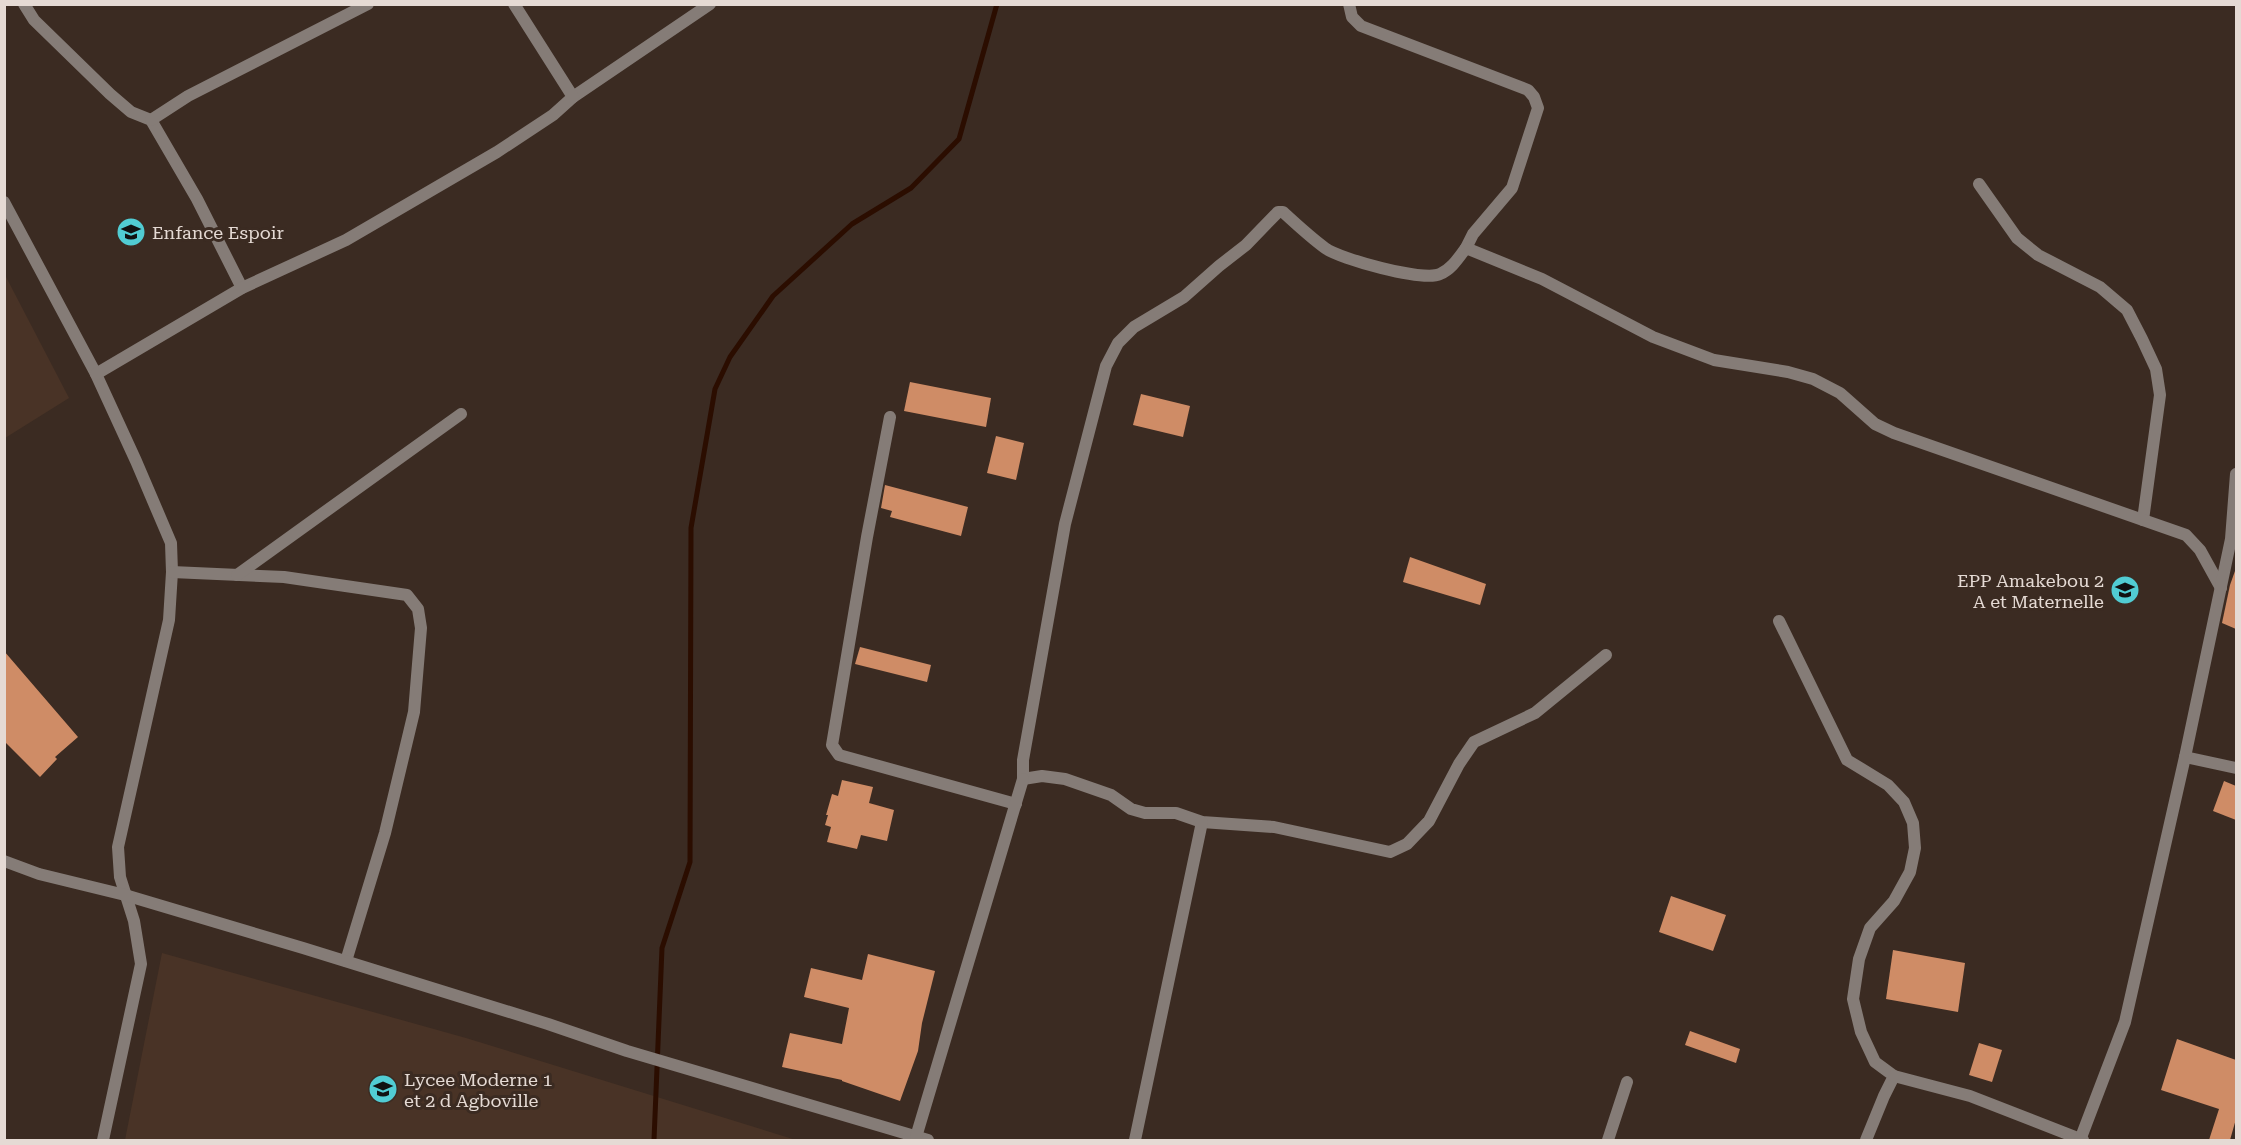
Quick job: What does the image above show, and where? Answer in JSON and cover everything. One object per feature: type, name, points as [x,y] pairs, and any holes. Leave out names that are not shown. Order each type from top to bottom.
[{"type":"street","points":[[24,4],[34,20],[110,94],[131,112],[151,120],[197,199],[242,288]]},
{"type":"street","points":[[151,120],[188,96],[368,4]]},
{"type":"street","points":[[514,4],[573,97]]},
{"type":"street","points":[[96,374],[242,288],[346,240],[497,152],[553,115],[573,97],[710,4]]},
{"type":"street","points":[[4,861],[39,874],[125,895],[638,1054],[922,1139],[1023,779],[1023,759],[1065,524],[1106,366],[1118,343],[1134,327],[1184,297],[1259,233],[1278,212],[1283,212],[1326,249],[1408,275],[1434,276],[1442,274],[1454,264],[1473,234],[1512,188],[1538,108],[1534,97],[1528,90],[1361,26],[1352,17],[1349,4]]},
{"type":"street","points":[[1979,184],[2017,238],[2038,255],[2100,287],[2127,310],[2142,339],[2156,369],[2160,395],[2143,520]]},
{"type":"street","points":[[4,201],[96,374],[171,543],[169,620],[118,847],[120,877],[134,921],[141,964],[103,1140]]},
{"type":"street","points":[[1466,248],[1542,279],[1653,338],[1714,360],[1788,372],[1813,379],[1840,393],[1875,424],[1894,433],[2186,534],[2194,541],[2221,588]]},
{"type":"street","points":[[237,575],[461,414]]},
{"type":"street","points":[[890,417],[832,745],[839,755],[1016,804]]},
{"type":"street","points":[[1779,621],[1847,760],[1896,793],[1905,802],[1913,822],[1914,848],[1910,872],[1894,901],[1870,928],[1859,959],[1853,999],[1861,1032],[1875,1062],[1894,1076],[1970,1096],[2081,1140],[2125,1022],[2234,538],[2236,474]]},
{"type":"street","points":[[172,572],[284,577],[407,595],[418,609],[421,628],[414,712],[385,833],[346,962]]},
{"type":"street","points":[[1023,779],[1042,776],[1065,779],[1111,795],[1131,809],[1145,813],[1176,813],[1202,822],[1274,827],[1390,852],[1407,844],[1429,821],[1459,764],[1474,742],[1535,713],[1606,655]]},
{"type":"street","points":[[2185,758],[2236,768]]},
{"type":"street","points":[[1135,1140],[1202,822]]},
{"type":"street","points":[[1866,1140],[1894,1076]]},
{"type":"street","points":[[1608,1140],[1627,1082]]},
{"type":"shaded area","points":[[5,275],[69,398],[4,438]]},
{"type":"shaded area","name":"Lycee Moderne 1 et 2 d Agboville","points":[[162,953],[466,1038],[796,1140],[125,1140]]},
{"type":"building","points":[[910,382],[991,398],[986,427],[904,411]]},
{"type":"building","points":[[1141,394],[1190,406],[1183,437],[1133,425]]},
{"type":"building","points":[[996,436],[1024,443],[1016,480],[987,473]]},
{"type":"building","points":[[885,485],[968,507],[961,536],[890,517],[892,511],[881,508]]},
{"type":"building","points":[[1410,557],[1486,584],[1480,605],[1403,582]]},
{"type":"building","points":[[2236,571],[2236,629],[2222,623]]},
{"type":"building","points":[[860,647],[931,665],[927,682],[855,664]]},
{"type":"building","points":[[4,651],[78,737],[55,757],[57,759],[40,777],[4,741]]},
{"type":"building","points":[[842,780],[873,787],[869,803],[894,810],[887,841],[861,835],[857,849],[827,842],[831,827],[825,825],[828,815],[826,815],[832,794],[838,796]]},
{"type":"building","points":[[2224,781],[2236,786],[2236,820],[2213,811]]},
{"type":"building","points":[[1671,896],[1726,915],[1713,951],[1659,932]]},
{"type":"building","points":[[1893,950],[1965,963],[1958,1012],[1886,999]]},
{"type":"building","points":[[868,954],[935,971],[922,1023],[918,1051],[900,1101],[842,1080],[782,1067],[790,1033],[842,1044],[849,1008],[804,997],[811,968],[862,980]]},
{"type":"building","points":[[1690,1031],[1740,1049],[1736,1063],[1685,1045]]},
{"type":"building","points":[[2177,1039],[2236,1060],[2236,1119],[2230,1140],[2209,1140],[2219,1109],[2161,1090]]},
{"type":"building","points":[[1979,1043],[2002,1050],[1992,1082],[1969,1075]]},
{"type":"waterway","points":[[654,1140],[662,948],[690,862],[691,528],[715,389],[730,357],[773,296],[852,224],[911,188],[959,139],[997,4]]},
{"type":"place","name":"Enfance Espoir","points":[[131,232]]},
{"type":"place","name":"EPP Amakebou 2 A et Maternelle","points":[[2125,590]]},
{"type":"place","name":"Lycee Moderne 1 et 2 d Agboville","points":[[383,1089]]}]
